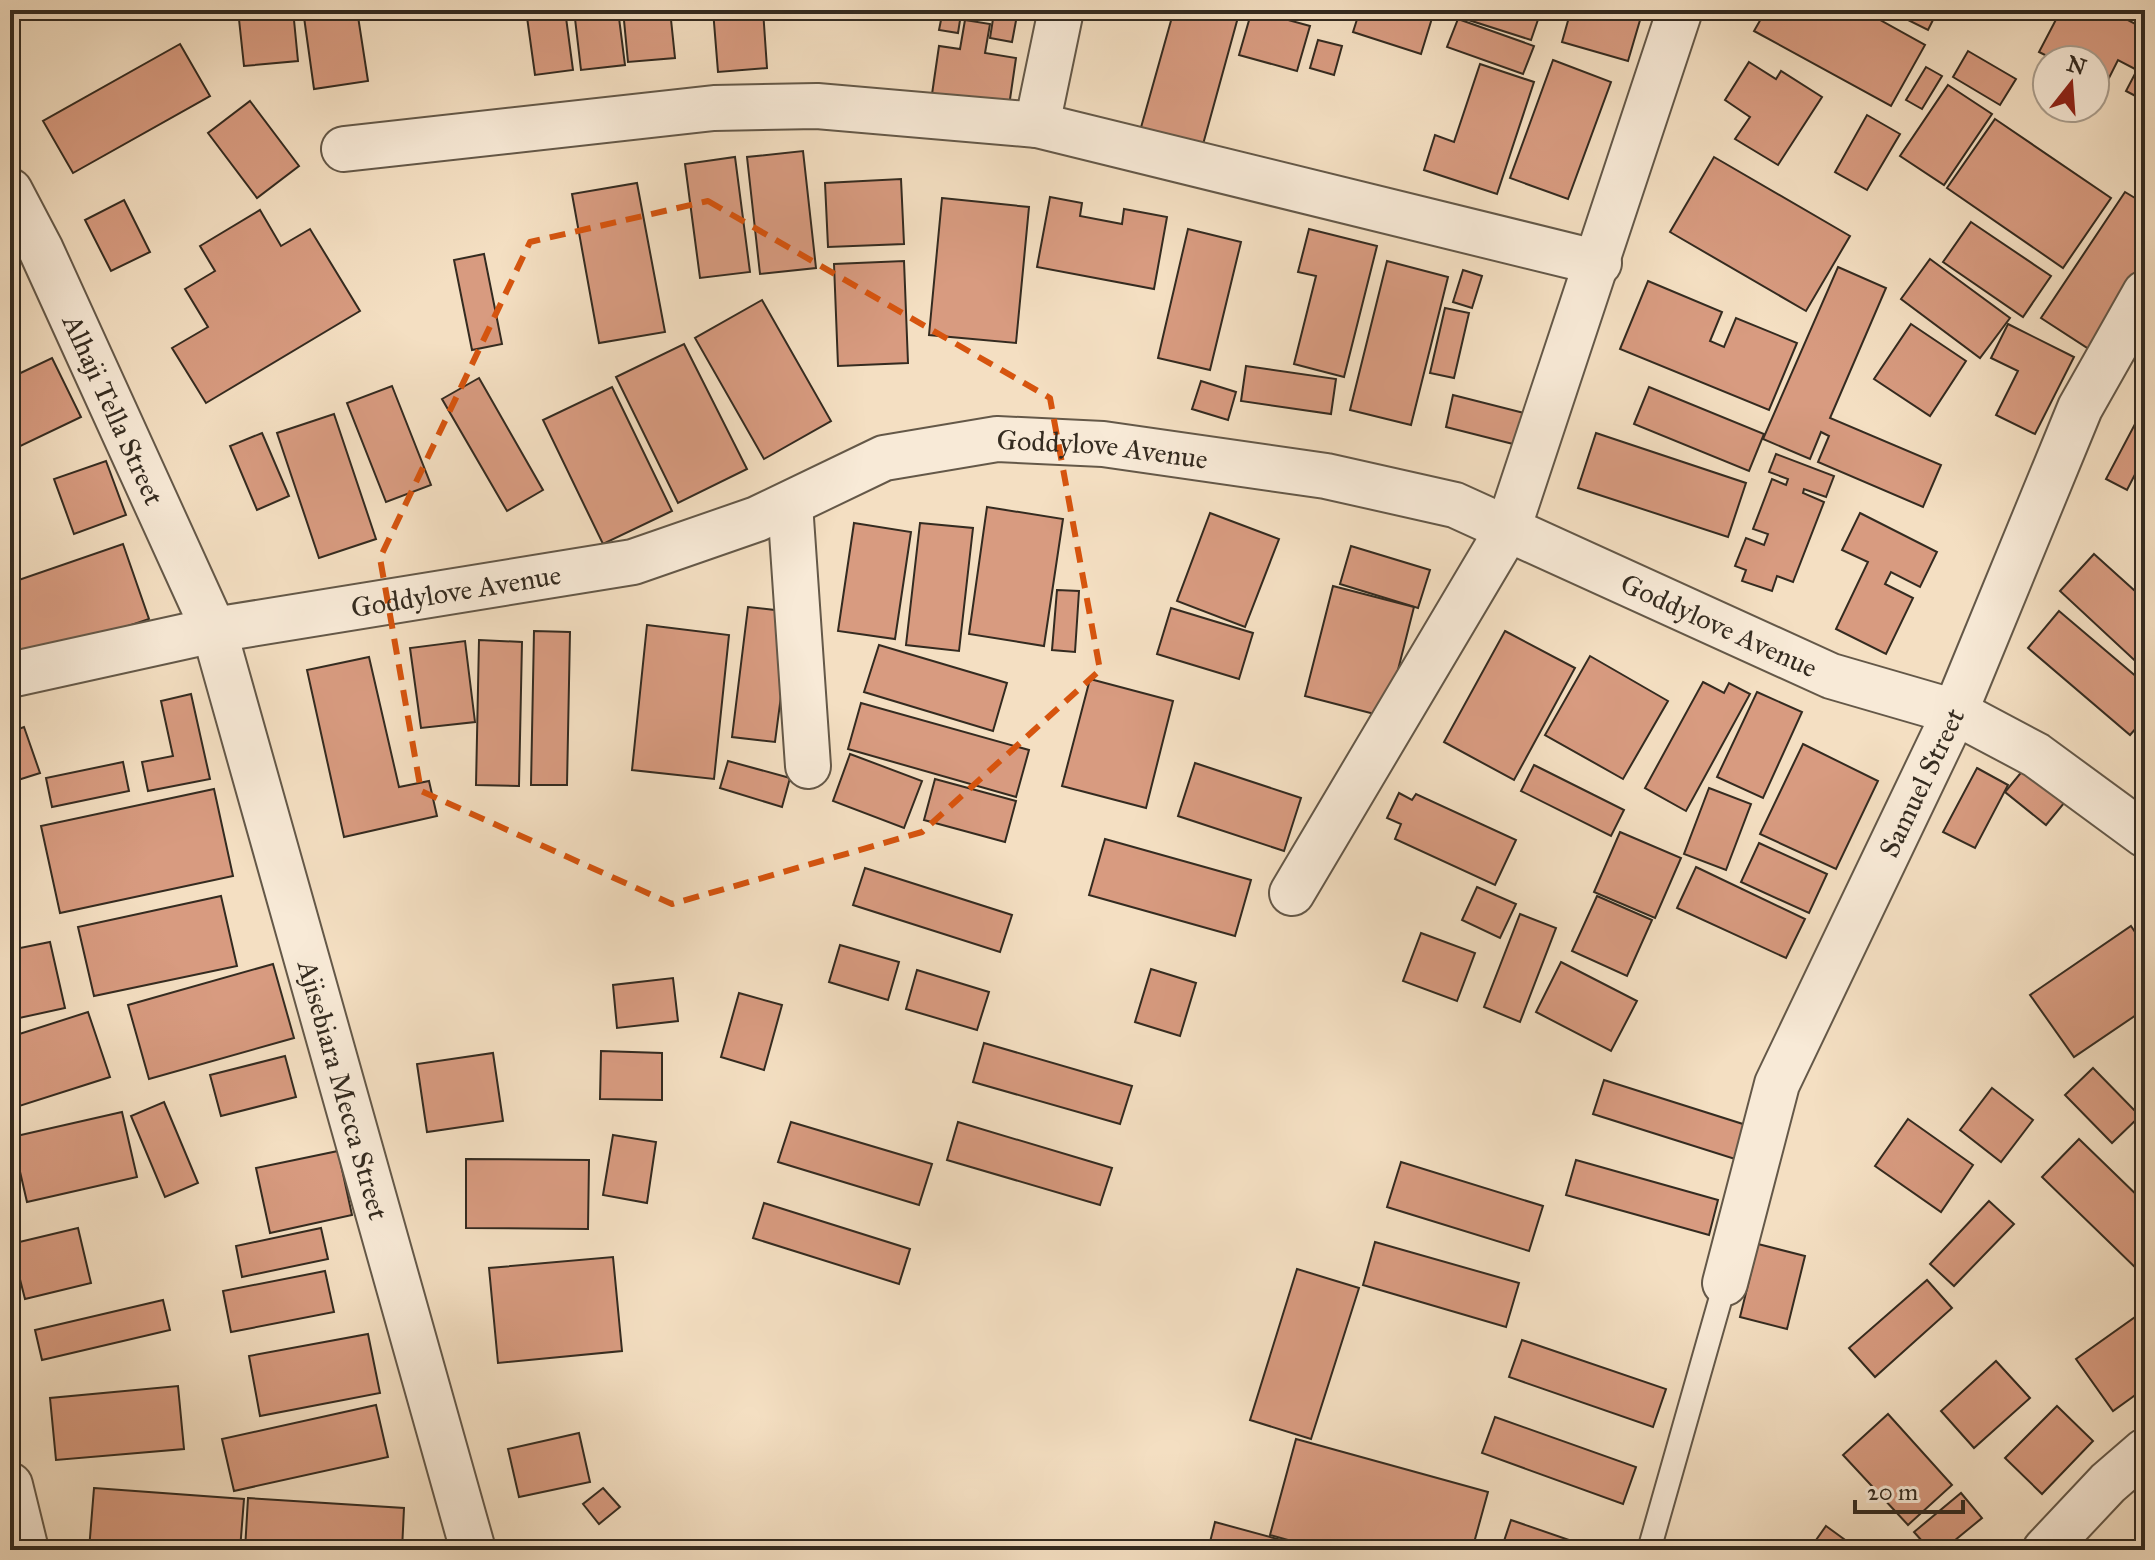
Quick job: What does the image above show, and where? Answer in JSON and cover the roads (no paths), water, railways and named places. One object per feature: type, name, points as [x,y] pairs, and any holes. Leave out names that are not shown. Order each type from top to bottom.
[{"type":"street","points":[[1037,125],[1061,10]]},
{"type":"street","points":[[1292,893],[1508,529],[1599,263],[1680,10]]},
{"type":"street","points":[[344,149],[714,108],[817,106],[1037,125],[1599,263]]},
{"type":"street","name":"Alhaji Tella Street","points":[[10,191],[41,250],[214,630]]},
{"type":"street","name":"Samuel Street","points":[[1725,1283],[1777,1084],[1955,712],[2080,408],[2145,293]]},
{"type":"street","name":"Goddylove Avenue","points":[[10,675],[214,630],[633,562],[757,519],[884,458],[997,439],[1103,444],[1326,476],[1455,505],[1831,676],[1955,712],[2036,755],[2145,835]]},
{"type":"street","points":[[790,504],[808,766]]},
{"type":"street","name":"Ajisebiara Mecca Street","points":[[214,630],[473,1550]]},
{"type":"street","points":[[2045,1550],[2108,1483],[2145,1451]]},
{"type":"street","points":[[10,1485],[26,1550]]},
{"type":"lane","points":[[1649,1550],[1725,1283]]}]
